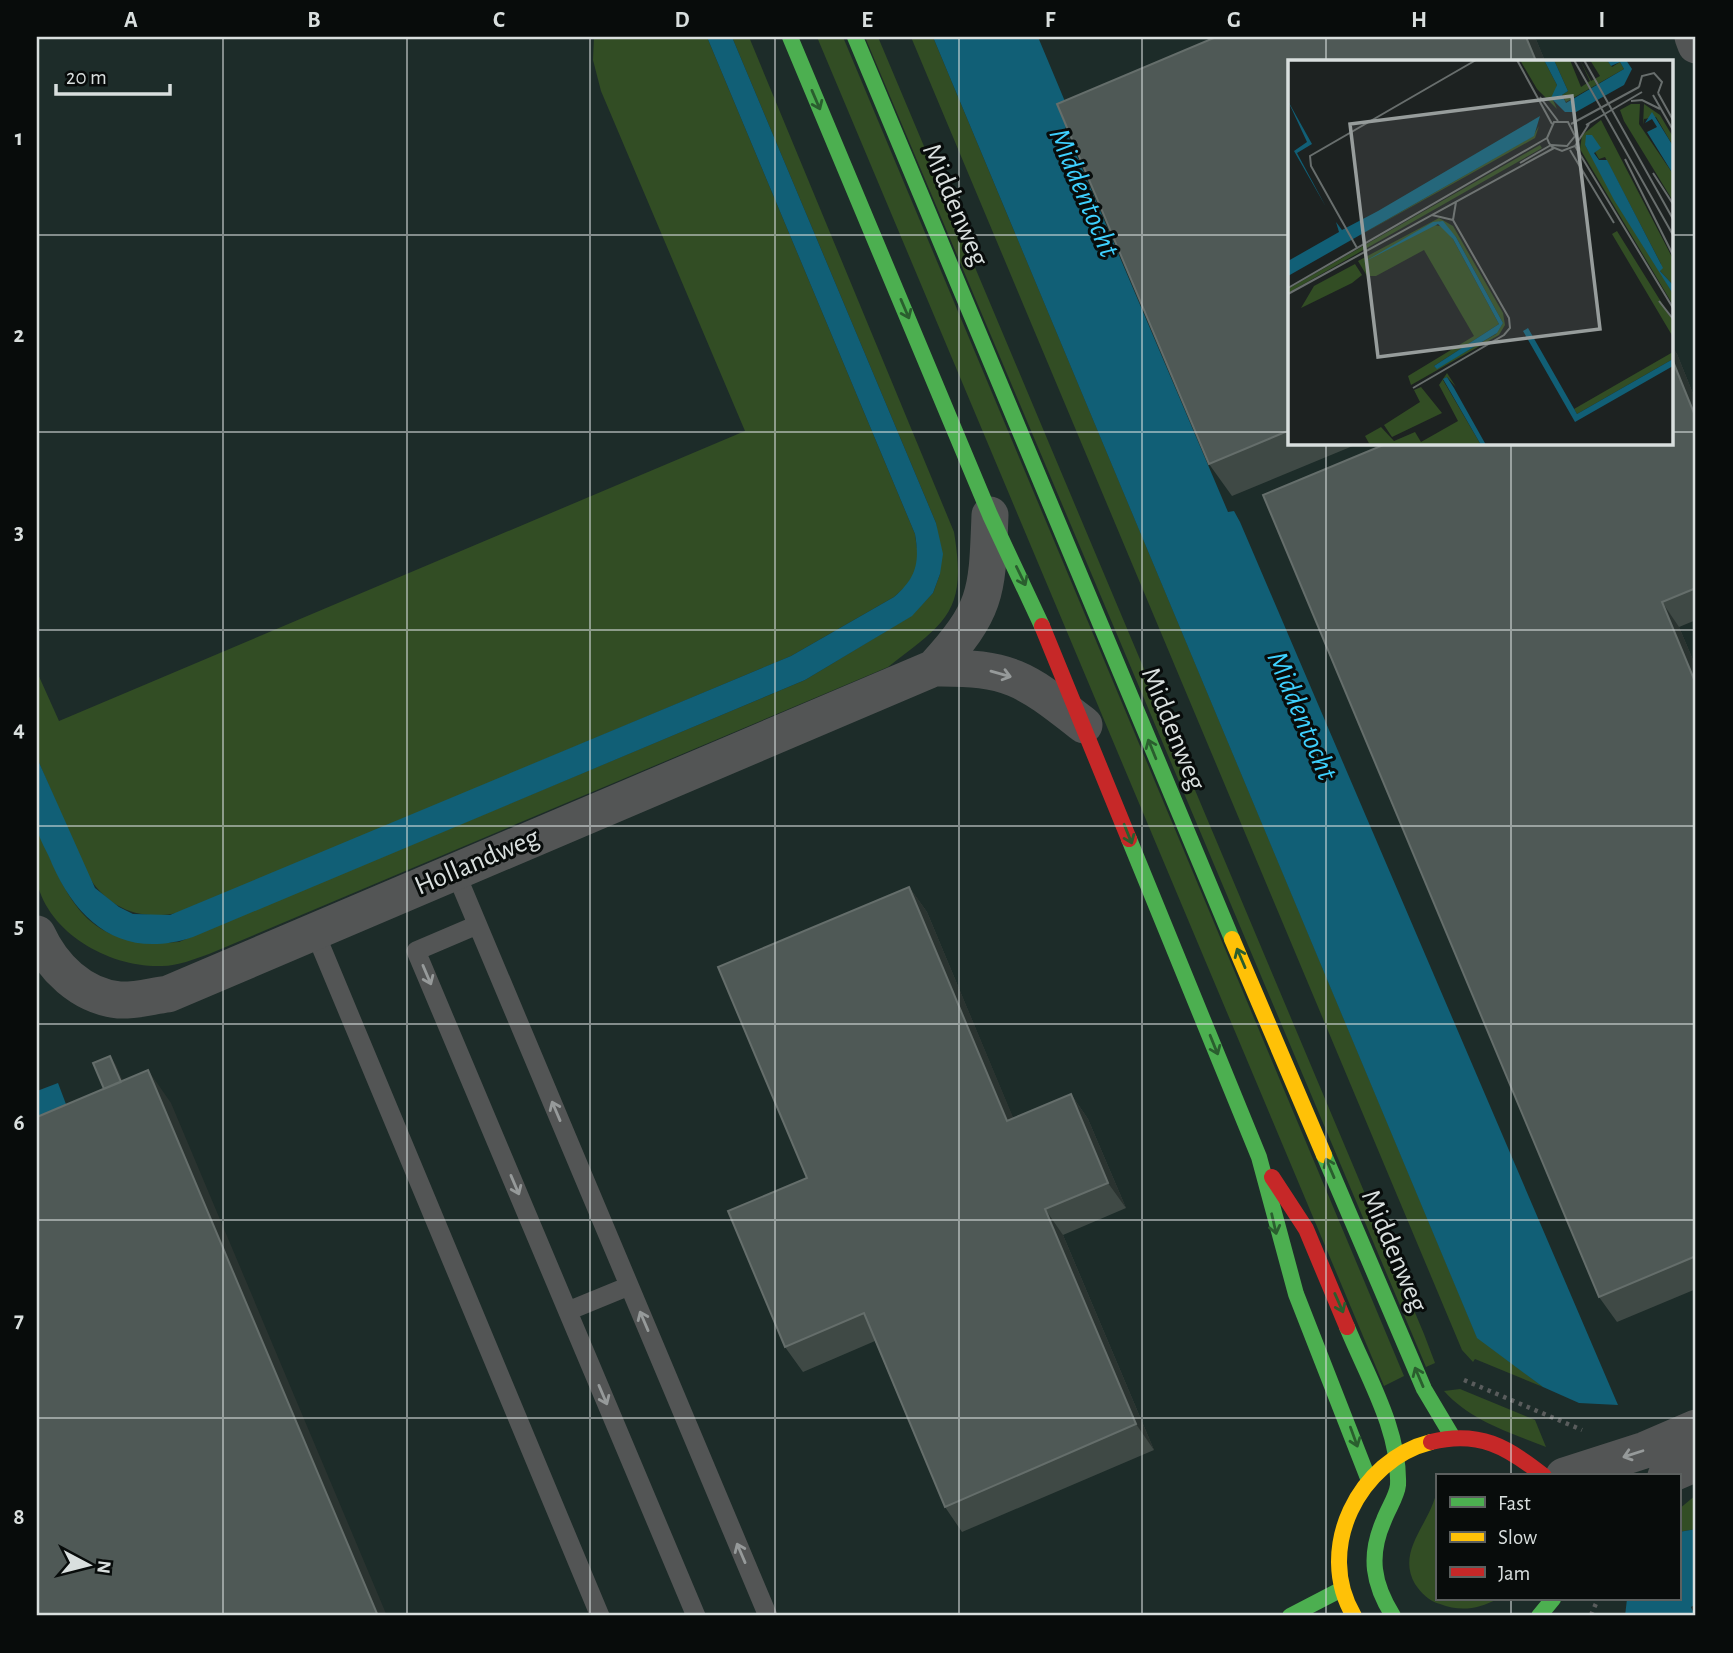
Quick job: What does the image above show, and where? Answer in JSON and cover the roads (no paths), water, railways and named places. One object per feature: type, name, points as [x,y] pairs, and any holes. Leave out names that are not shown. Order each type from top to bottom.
[{"type":"street","points":[[790,37],[990,515],[1024,584],[1084,726],[1259,1157],[1276,1235],[1312,1337],[1349,1424],[1368,1478]]},
{"type":"street","name":"Middenweg","points":[[855,37],[1051,500],[1180,816],[1424,1389],[1452,1436]]},
{"type":"street","points":[[1693,37],[1696,45]]},
{"type":"street","name":"Hollandweg","points":[[934,668],[965,635],[979,610],[988,578],[990,515]]},
{"type":"street","name":"Hollandweg","points":[[37,934],[57,968],[93,993],[118,1000],[168,994],[934,668],[977,668],[1004,673],[1034,686],[1084,726]]},
{"type":"street","points":[[1259,1157],[1306,1229],[1392,1436],[1397,1457],[1398,1487],[1379,1530],[1373,1572],[1380,1595],[1393,1616]]},
{"type":"street","points":[[1570,1474],[1696,1428]]},
{"type":"street","points":[[1354,1616],[1342,1589],[1339,1551],[1345,1519],[1368,1478],[1397,1457],[1433,1439],[1452,1436],[1475,1437],[1496,1442],[1516,1452],[1542,1474]]},
{"type":"street","points":[[1671,1474],[1696,1463]]},
{"type":"street","points":[[1290,1616],[1342,1589]]},
{"type":"street","points":[[1539,1616],[1552,1600]]},
{"type":"lane","points":[[455,871],[768,1616]]},
{"type":"lane","points":[[477,925],[416,951],[696,1616]]},
{"type":"lane","points":[[314,930],[600,1616]]},
{"type":"lane","points":[[568,1311],[629,1286]]},
{"type":"water","points":[[707,37],[732,37],[936,523],[943,554],[933,593],[912,616],[805,680],[193,937],[168,943],[146,944],[125,940],[107,932],[90,920],[63,886],[40,838],[35,812],[37,758],[95,888],[119,907],[133,914],[170,915],[791,656],[894,597],[912,576],[917,553],[915,534]]},
{"type":"water","name":"Middentocht","points":[[933,37],[1038,37],[1074,123],[1065,128],[1228,512],[1234,511],[1240,522],[1618,1405],[1579,1403],[1543,1387],[1477,1338]]},
{"type":"water","points":[[58,1083],[72,1120],[37,1135],[37,1091]]},
{"type":"water","points":[[1696,1529],[1696,1604],[1691,1607],[1695,1616],[1625,1616],[1627,1600],[1680,1600],[1680,1532]]}]
